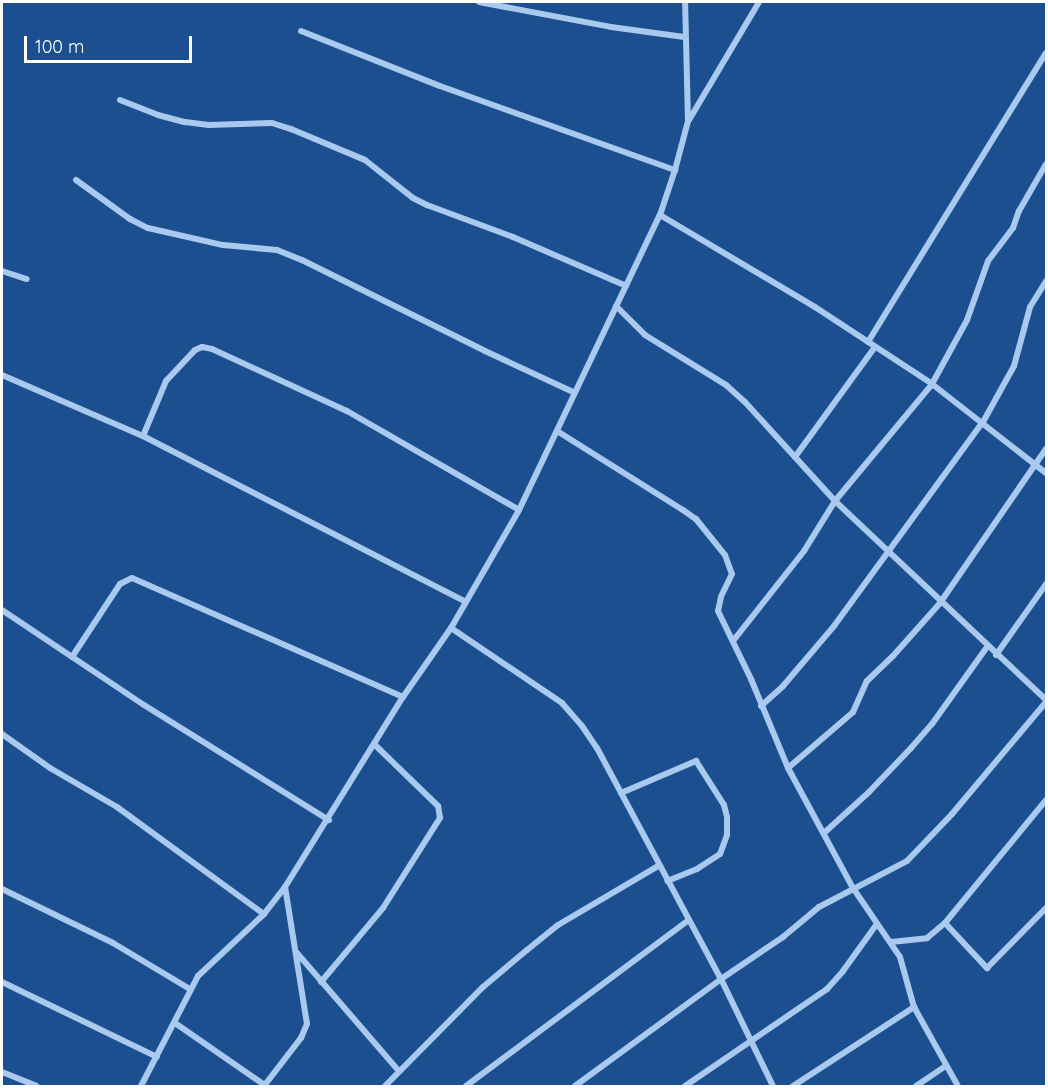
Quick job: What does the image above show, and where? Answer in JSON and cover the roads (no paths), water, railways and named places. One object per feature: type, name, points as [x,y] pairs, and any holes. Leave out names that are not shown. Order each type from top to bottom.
[{"type":"street","points":[[479,2],[611,27],[684,37]]},
{"type":"street","points":[[686,2],[684,37],[688,121]]},
{"type":"street","points":[[141,1086],[176,1023],[190,989],[208,964],[222,955],[264,914],[285,887],[329,820],[403,697],[451,628],[519,510],[660,215],[688,121],[759,2]]},
{"type":"street","points":[[301,32],[440,86],[675,170]]},
{"type":"street","points":[[868,342],[1047,52]]},
{"type":"street","points":[[120,100],[185,122],[208,125],[272,123],[291,129],[365,160],[408,195],[427,205],[513,237],[626,286]]},
{"type":"street","points":[[733,641],[804,551],[835,501],[932,384],[967,320],[988,261],[1009,235],[1019,211],[1047,164]]},
{"type":"street","points":[[76,180],[130,219],[148,228],[223,245],[277,250],[302,260],[475,347],[575,393]]},
{"type":"street","points":[[660,215],[815,307],[932,384],[1047,473]]},
{"type":"street","points":[[2,271],[27,279]]},
{"type":"street","points":[[761,706],[803,664],[983,422],[1014,366],[1030,307],[1047,281]]},
{"type":"street","points":[[575,1086],[721,979],[783,937],[819,907],[907,861],[952,814],[1047,701],[940,603],[835,501],[726,386],[645,335],[616,306]]},
{"type":"street","points":[[143,436],[166,381],[195,350],[202,347],[212,348],[347,411],[519,510]]},
{"type":"street","points":[[795,457],[874,347]]},
{"type":"street","points":[[2,375],[143,436],[466,602]]},
{"type":"street","points":[[557,431],[683,510],[717,543],[731,567],[732,580],[721,597],[718,611],[788,768],[853,888],[876,925],[891,942],[907,975],[914,1007],[958,1086]]},
{"type":"street","points":[[788,768],[853,712],[867,681],[893,656],[940,603],[1047,449]]},
{"type":"street","points":[[72,657],[120,584],[132,578],[403,697]]},
{"type":"street","points":[[996,655],[1047,584]]},
{"type":"street","points":[[2,610],[329,820]]},
{"type":"street","points":[[451,628],[562,703],[597,748],[658,866],[721,979],[773,1086]]},
{"type":"street","points":[[824,833],[870,792],[911,748],[932,724],[987,647]]},
{"type":"street","points":[[2,734],[50,768],[117,807],[264,914]]},
{"type":"street","points":[[321,982],[382,908],[440,818],[438,806],[375,744]]},
{"type":"street","points":[[621,793],[696,761],[724,805],[727,835],[720,854],[697,869],[667,881]]},
{"type":"street","points":[[891,942],[927,938],[945,923],[1047,800]]},
{"type":"street","points":[[385,1086],[483,987],[558,925],[658,866]]},
{"type":"street","points":[[176,1023],[265,1086],[301,1038],[307,1024],[285,887]]},
{"type":"street","points":[[2,889],[113,943],[190,989]]},
{"type":"street","points":[[945,923],[987,968],[1047,908]]},
{"type":"street","points":[[466,1086],[689,920]]},
{"type":"street","points":[[685,1086],[827,989],[876,925]]},
{"type":"street","points":[[297,953],[399,1071]]},
{"type":"street","points":[[2,982],[158,1057]]},
{"type":"street","points":[[793,1086],[914,1007]]},
{"type":"street","points":[[916,1086],[946,1066]]},
{"type":"street","points":[[2,1072],[36,1086]]}]
